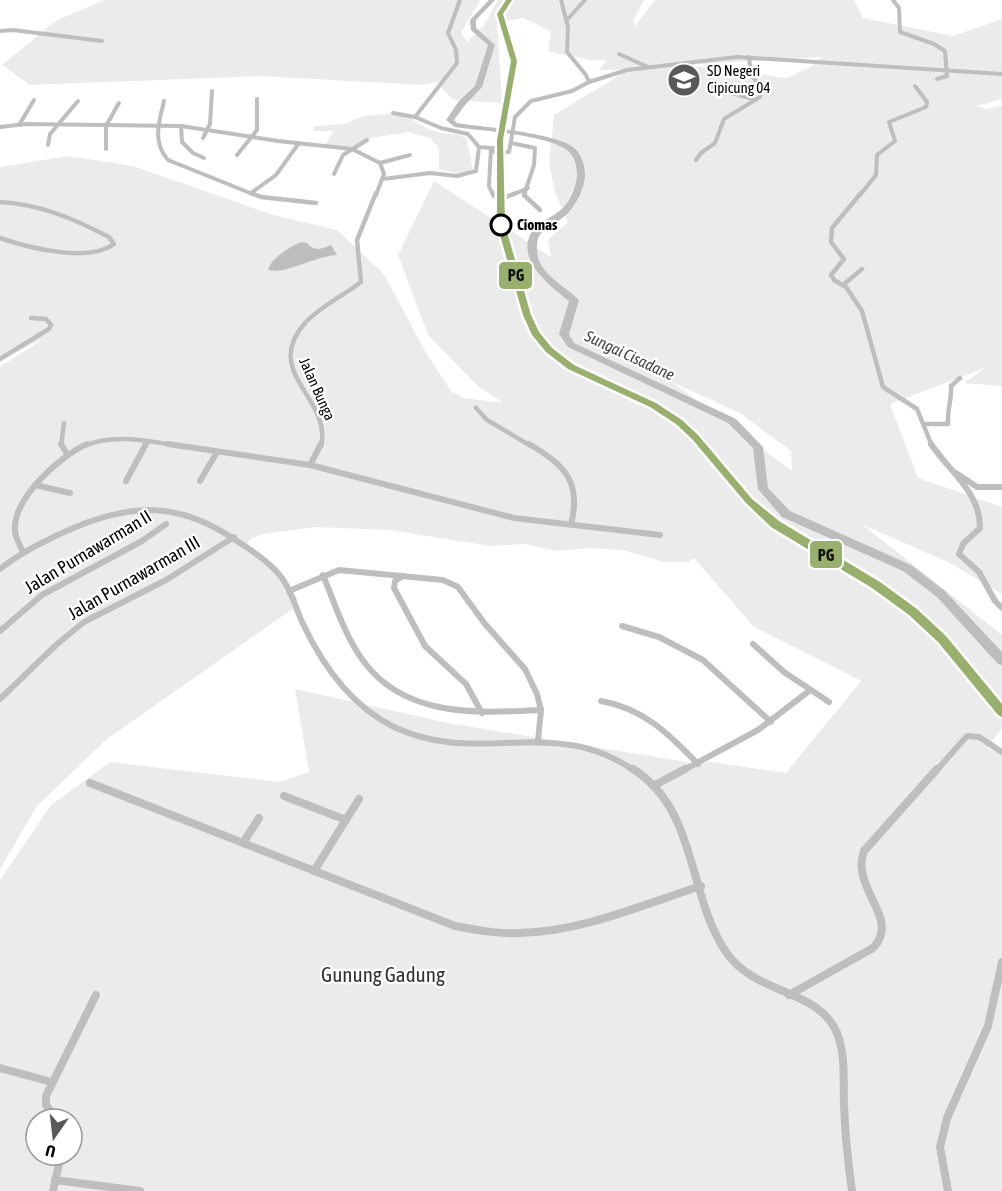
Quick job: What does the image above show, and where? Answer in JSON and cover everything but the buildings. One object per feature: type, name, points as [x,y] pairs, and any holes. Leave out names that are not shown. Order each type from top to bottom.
[{"type":"street","points":[[415,117],[457,63],[456,50],[448,33],[460,0]]},
{"type":"street","points":[[561,0],[562,14],[569,30],[566,48],[571,58],[588,76],[589,82]]},
{"type":"street","points":[[566,21],[585,0]]},
{"type":"street","points":[[893,0],[899,8],[900,32],[943,49],[946,53],[948,69],[946,77],[937,79]]},
{"type":"street","points":[[0,31],[13,30],[102,41]]},
{"type":"street","points":[[619,54],[648,67]]},
{"type":"street","points":[[393,113],[415,117],[441,128],[468,134],[479,147],[509,152],[515,116],[529,102],[572,91],[589,82],[627,70],[714,58],[749,57],[1002,74]]},
{"type":"street","points":[[696,160],[701,153],[716,143],[718,130],[724,119],[760,97],[761,87],[755,84],[750,71],[749,57]]},
{"type":"street","points":[[708,86],[756,99]]},
{"type":"street","points":[[915,86],[927,102],[926,107],[889,122],[895,141],[877,155],[876,175],[852,204],[844,218],[831,229],[831,242],[844,259],[831,275],[834,280],[843,285],[862,311],[883,387],[889,393],[915,406],[925,424],[929,441],[980,510],[980,528],[963,544],[960,555],[979,572],[995,601],[1002,608]]},
{"type":"street","points":[[204,138],[209,130],[212,91]]},
{"type":"street","points":[[237,155],[257,128],[257,99]]},
{"type":"street","points":[[19,124],[34,100]]},
{"type":"street","points":[[48,145],[48,136],[78,101]]},
{"type":"street","points":[[164,101],[157,144],[161,153],[168,160],[251,193],[273,199],[316,203]]},
{"type":"street","points":[[106,149],[106,126],[119,103]]},
{"type":"street","points":[[0,127],[19,124],[181,126],[352,149],[380,163],[384,174],[383,179],[430,172],[452,176],[472,173],[476,171],[479,147]]},
{"type":"street","points":[[181,126],[182,142],[193,153],[204,158]]},
{"type":"street","points":[[333,174],[339,160],[367,140]]},
{"type":"street","points":[[511,142],[535,148],[534,165],[524,195],[540,210]]},
{"type":"street","points":[[251,193],[276,175],[299,143]]},
{"type":"street","points":[[493,150],[489,186],[492,194],[506,197],[528,188]]},
{"type":"street","points":[[380,163],[410,155]]},
{"type":"street","name":"Jalan Bunga","points":[[310,465],[321,444],[322,432],[317,416],[291,366],[290,349],[304,324],[361,282],[362,267],[356,249],[357,240],[383,179]]},
{"type":"street","points":[[0,202],[50,209],[109,237],[114,243],[105,251],[74,253],[0,238]]},
{"type":"street","points":[[843,285],[862,269]]},
{"type":"street","points":[[0,359],[14,354],[24,344],[40,337],[50,329],[51,325],[46,319],[31,318]]},
{"type":"street","points":[[925,424],[948,424],[945,414],[952,396],[951,386],[960,378]]},
{"type":"street","points":[[476,408],[484,418],[546,456],[565,473],[573,483],[576,498],[571,524]]},
{"type":"street","points":[[64,423],[61,446],[67,454]]},
{"type":"street","points":[[22,552],[15,532],[15,523],[35,485],[67,454],[93,442],[125,439],[310,465],[504,515],[660,535]]},
{"type":"street","points":[[126,481],[148,441]]},
{"type":"street","points":[[200,481],[218,452]]},
{"type":"street","points":[[951,470],[977,487],[1002,487]]},
{"type":"street","points":[[35,485],[70,493]]},
{"type":"street","points":[[0,569],[22,552],[106,514],[144,508],[180,511],[204,519],[234,537],[270,565],[289,591],[302,622],[331,674],[348,694],[387,724],[429,739],[454,744],[538,741],[595,750],[613,758],[655,785],[670,807],[687,842],[707,911],[724,950],[740,970],[754,980],[809,1003],[823,1012],[837,1032],[843,1072],[845,1153],[852,1191]]},
{"type":"street","name":"Jalan Purnawarman II","points":[[0,631],[42,595],[142,541],[166,524]]},
{"type":"street","name":"Jalan Purnawarman III","points":[[0,699],[66,634],[84,622],[166,580],[234,537]]},
{"type":"street","points":[[289,591],[323,575],[346,570],[443,580],[458,587],[485,624],[525,669],[537,694],[541,710],[538,741]]},
{"type":"street","points":[[323,575],[358,652],[385,684],[407,697],[431,706],[463,712],[541,710]]},
{"type":"street","points":[[404,576],[395,581],[394,588],[419,636],[433,654],[466,684],[482,712]]},
{"type":"street","points":[[622,626],[675,644],[703,660],[771,722]]},
{"type":"street","points":[[753,644],[777,667],[829,702]]},
{"type":"street","points":[[655,785],[698,764],[771,722],[810,691]]},
{"type":"street","points":[[601,701],[628,706],[648,715],[698,764]]},
{"type":"street","points":[[789,994],[873,948],[880,940],[882,930],[880,918],[860,873],[864,851],[967,736],[979,737],[1002,752]]},
{"type":"street","points":[[90,783],[455,926],[476,932],[534,934],[569,927],[701,886]]},
{"type":"street","points":[[284,795],[346,820]]},
{"type":"street","points":[[315,871],[359,799]]},
{"type":"street","points":[[243,843],[259,818]]},
{"type":"street","points":[[948,1191],[940,1147],[947,1118],[988,1026],[1002,962]]},
{"type":"street","points":[[49,1107],[45,1101],[52,1082],[96,995]]},
{"type":"street","points":[[0,1068],[52,1082]]},
{"type":"street","points":[[53,1191],[58,1167]]},
{"type":"street","points":[[55,1180],[140,1191]]},
{"type":"green space","name":"Gunung Gadung","points":[[105,0],[480,0],[461,33],[467,42],[484,25],[498,0],[644,0],[633,21],[635,26],[655,0],[854,0],[863,18],[953,36],[1002,19],[1002,99],[976,106],[986,109],[1002,106],[1002,386],[964,383],[987,367],[890,404],[918,478],[1002,507],[1002,594],[950,563],[863,525],[1002,635],[1002,728],[987,748],[1002,754],[1002,1191],[0,1191],[0,880],[51,805],[110,762],[280,782],[309,772],[295,689],[448,723],[698,764],[710,762],[786,773],[861,681],[754,627],[694,558],[688,562],[664,562],[623,550],[591,548],[556,551],[524,544],[490,546],[390,530],[315,527],[262,534],[249,540],[248,545],[278,569],[297,598],[297,603],[291,610],[107,739],[37,806],[0,869],[0,367],[43,339],[0,360],[0,167],[68,156],[133,166],[273,215],[337,230],[384,274],[425,351],[451,391],[463,398],[503,403],[478,386],[428,335],[398,255],[434,181],[551,257],[548,240],[568,222],[555,192],[549,163],[554,115],[630,69],[599,70],[607,60],[589,60],[548,51],[551,31],[523,18],[497,23],[502,103],[453,100],[441,87],[446,80],[422,85],[261,76],[30,85],[2,65],[57,20]],"holes":[[[821,57],[812,66],[787,78],[685,65]],[[672,382],[740,413],[791,451],[792,471]]]},
{"type":"green space","points":[[386,114],[407,116],[426,128],[460,135],[467,139],[473,170],[459,174],[439,169],[439,148],[430,138],[408,132],[371,138],[352,149],[324,146],[334,131],[314,131],[314,126],[344,124],[364,116]]},
{"type":"shaded area","points":[[301,242],[315,249],[331,245],[337,255],[319,258],[283,270],[268,270],[277,257]]},
{"type":"waterway","name":"Sungai Cisadane","points":[[492,0],[473,20],[473,29],[492,45],[478,87],[462,103],[450,120],[455,125],[551,141],[564,145],[577,157],[581,172],[576,195],[561,215],[537,231],[533,246],[534,257],[540,268],[574,300],[564,334],[571,345],[732,421],[758,447],[763,489],[786,514],[907,568],[941,594],[1002,660]]},
{"type":"transit line","name":"PG","points":[[509,0],[500,14],[514,61],[500,140],[501,225],[527,315],[535,333],[549,350],[571,367],[653,405],[679,422],[695,437],[749,501],[775,524],[876,585],[913,612],[942,639],[1002,712]]},
{"type":"place","name":"SD Negeri Cipicung 04","points":[[684,80]]},
{"type":"place","name":"Ciomas","points":[[501,225]]}]
